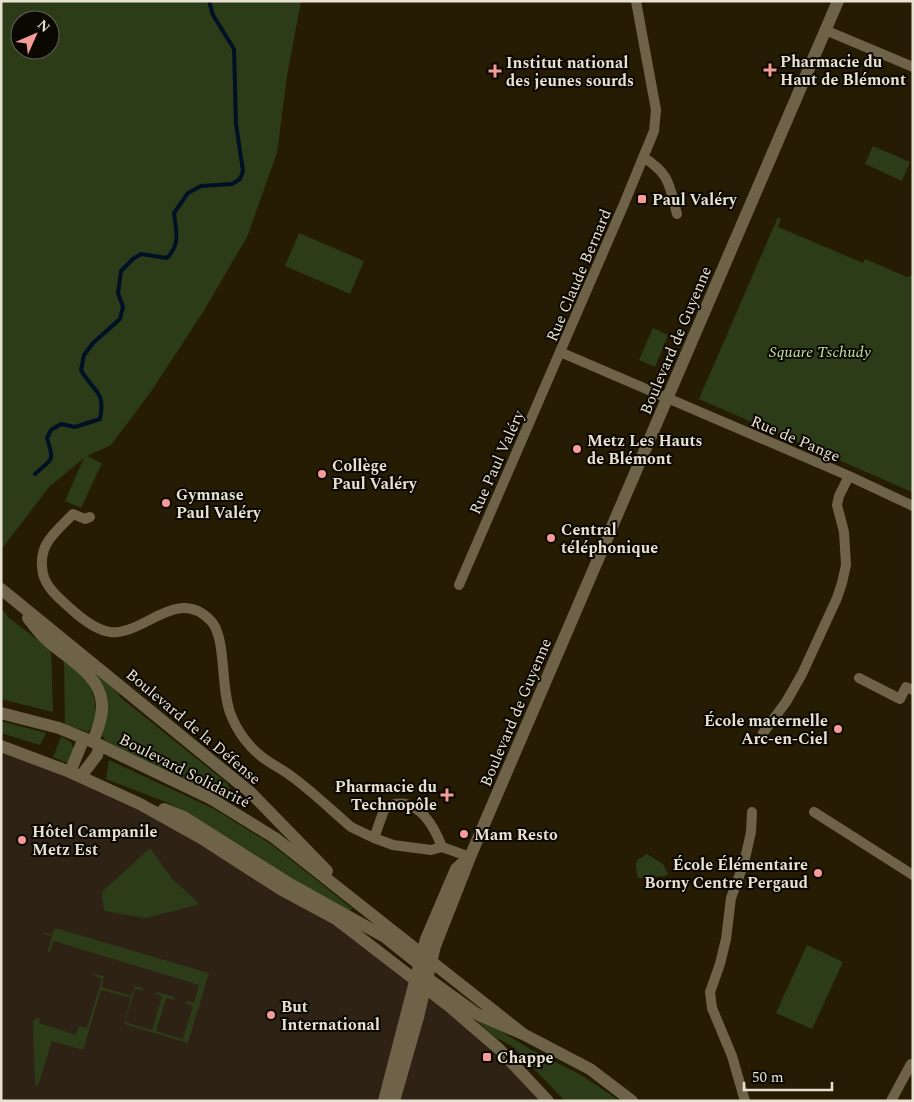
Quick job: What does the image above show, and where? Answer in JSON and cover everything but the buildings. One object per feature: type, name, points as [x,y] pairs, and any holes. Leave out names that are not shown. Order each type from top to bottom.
[{"type":"main road","name":"Boulevard de Guyenne","points":[[423,982],[424,961],[435,946],[470,857],[838,1]]},
{"type":"main road","points":[[3,591],[46,639],[89,675],[98,688],[102,704],[100,721],[92,742],[75,774]]},
{"type":"main road","name":"Boulevard de la Défense","points":[[3,591],[251,793],[354,901]]},
{"type":"main road","name":"Boulevard Solidarité","points":[[1,713],[59,728],[92,742],[210,798],[244,818],[275,838],[354,901],[424,961],[523,1034]]},
{"type":"main road","points":[[75,774],[97,755],[92,742]]},
{"type":"main road","name":"Boulevard Solidarité","points":[[1,746],[75,774],[174,822],[276,886],[336,919],[423,982],[477,1014],[523,1034],[590,1070],[632,1101]]},
{"type":"main road","name":"Boulevard Solidarité","points":[[109,789],[184,817],[290,884],[424,961]]},
{"type":"main road","points":[[384,1101],[395,1053],[423,982]]},
{"type":"main road","points":[[394,1101],[423,982]]},
{"type":"main road","name":"Boulevard Solidarité","points":[[423,982],[496,1046],[548,1101]]},
{"type":"street","name":"Rue Claude Bernard","points":[[636,1],[657,117],[654,131],[560,352],[668,398]]},
{"type":"street","points":[[825,30],[913,67]]},
{"type":"street","points":[[643,157],[658,166],[669,182],[677,214]]},
{"type":"street","name":"Rue Paul Valéry","points":[[459,585],[560,352]]},
{"type":"street","name":"Rue de Pange","points":[[668,398],[913,506]]},
{"type":"street","points":[[763,733],[786,702],[802,674],[840,591],[846,565],[844,532],[837,505],[848,476]]},
{"type":"street","points":[[90,517],[85,518],[73,514],[52,535],[42,551],[42,565],[45,578],[60,599],[79,616],[108,632],[120,632],[133,628],[173,609],[185,608],[204,614],[215,626],[219,635],[227,705],[235,724],[244,738],[262,757],[291,776],[351,828],[393,845],[431,850],[442,847],[470,857]]},
{"type":"street","points":[[859,678],[900,699],[906,687],[913,690]]},
{"type":"street","points":[[374,838],[384,810],[395,804],[410,806],[422,814],[437,833],[442,847]]},
{"type":"street","points":[[745,1101],[732,1056],[712,1008],[710,992],[726,939],[731,898],[744,862],[751,832],[752,812]]},
{"type":"street","points":[[814,812],[913,875]]},
{"type":"street","points":[[891,1101],[910,1064]]},
{"type":"shaded area","points":[[1,746],[140,804],[336,919],[438,999],[555,1101],[1,1101]]},
{"type":"green space","points":[[1,1],[301,1],[287,76],[277,153],[247,237],[203,312],[150,393],[111,445],[87,456],[102,463],[81,508],[65,501],[84,458],[49,487],[1,550]]},
{"type":"green space","points":[[873,146],[910,162],[902,181],[865,164]]},
{"type":"green space","name":"Square Tschudy","points":[[778,217],[781,219],[778,227],[863,263],[865,259],[907,277],[913,275],[912,492],[699,399]]},
{"type":"green space","points":[[299,233],[364,261],[350,294],[285,266]]},
{"type":"green space","points":[[653,328],[668,335],[655,367],[639,360]]},
{"type":"green space","points":[[1,608],[9,618],[51,650],[53,712],[1,699]]},
{"type":"green space","points":[[71,650],[110,681],[120,697],[227,783],[230,788],[227,796],[223,798],[218,797],[106,742],[101,733],[105,713]]},
{"type":"green space","points":[[64,660],[80,673],[93,693],[96,710],[95,718],[88,732],[65,725]]},
{"type":"green space","points":[[1,721],[46,733],[40,745],[1,733]]},
{"type":"green space","points":[[61,737],[70,742],[73,747],[67,763],[53,757]]},
{"type":"green space","points":[[109,760],[214,809],[271,844],[353,909],[348,911],[291,878],[193,816],[168,803],[106,779]]},
{"type":"green space","points":[[150,848],[173,880],[200,904],[146,918],[104,911],[102,892]]},
{"type":"green space","points":[[647,854],[663,864],[668,874],[665,876],[638,878],[637,860]]},
{"type":"green space","points":[[55,928],[209,973],[188,1043],[124,1024],[131,998],[101,990],[83,1050],[52,1041],[38,1086],[35,1085],[33,1022],[40,1018],[39,1023],[76,1035],[79,1026],[87,1028],[102,979],[94,976],[95,974],[104,976],[102,987],[131,996],[135,986],[142,988],[144,991],[135,989],[125,1022],[152,1030],[162,997],[155,993],[174,997],[175,1000],[166,998],[156,1031],[183,1039],[193,1006],[185,1003],[187,1001],[194,1003],[199,985],[54,941],[50,951],[47,953],[52,936],[44,934],[44,932],[52,935]]},
{"type":"green space","points":[[807,945],[843,962],[812,1029],[776,1013]]},
{"type":"green space","points":[[476,1016],[530,1049],[581,1075],[620,1101],[565,1101],[512,1046],[495,1037],[473,1018]]},
{"type":"waterway","points":[[35,474],[50,459],[51,452],[47,438],[51,430],[61,424],[75,427],[100,419],[100,397],[81,370],[84,355],[93,343],[120,319],[123,307],[118,293],[121,271],[141,254],[167,258],[174,247],[177,237],[174,213],[188,193],[201,186],[232,184],[240,179],[243,171],[236,124],[234,49],[213,15],[209,1]]},
{"type":"place","name":"Pharmacie du Haut de Blémont","points":[[770,70]]},
{"type":"place","name":"Institut national des jeunes sourds","points":[[495,71]]},
{"type":"place","name":"Paul Valéry","points":[[642,199]]},
{"type":"place","name":"Metz Les Hauts de Blémont","points":[[577,449]]},
{"type":"place","name":"Collège Paul Valéry","points":[[322,474]]},
{"type":"place","name":"Gymnase Paul Valéry","points":[[166,503]]},
{"type":"place","name":"Central téléphonique","points":[[551,538]]},
{"type":"place","name":"École maternelle Arc-en-Ciel","points":[[838,729]]},
{"type":"place","name":"Pharmacie du Technopôle","points":[[447,795]]},
{"type":"place","name":"Mam Resto","points":[[464,834]]},
{"type":"place","name":"Hôtel Campanile Metz Est","points":[[22,840]]},
{"type":"place","name":"École Élémentaire Borny Centre Pergaud","points":[[818,873]]},
{"type":"place","name":"But International","points":[[271,1015]]},
{"type":"place","name":"Chappe","points":[[487,1057]]}]
